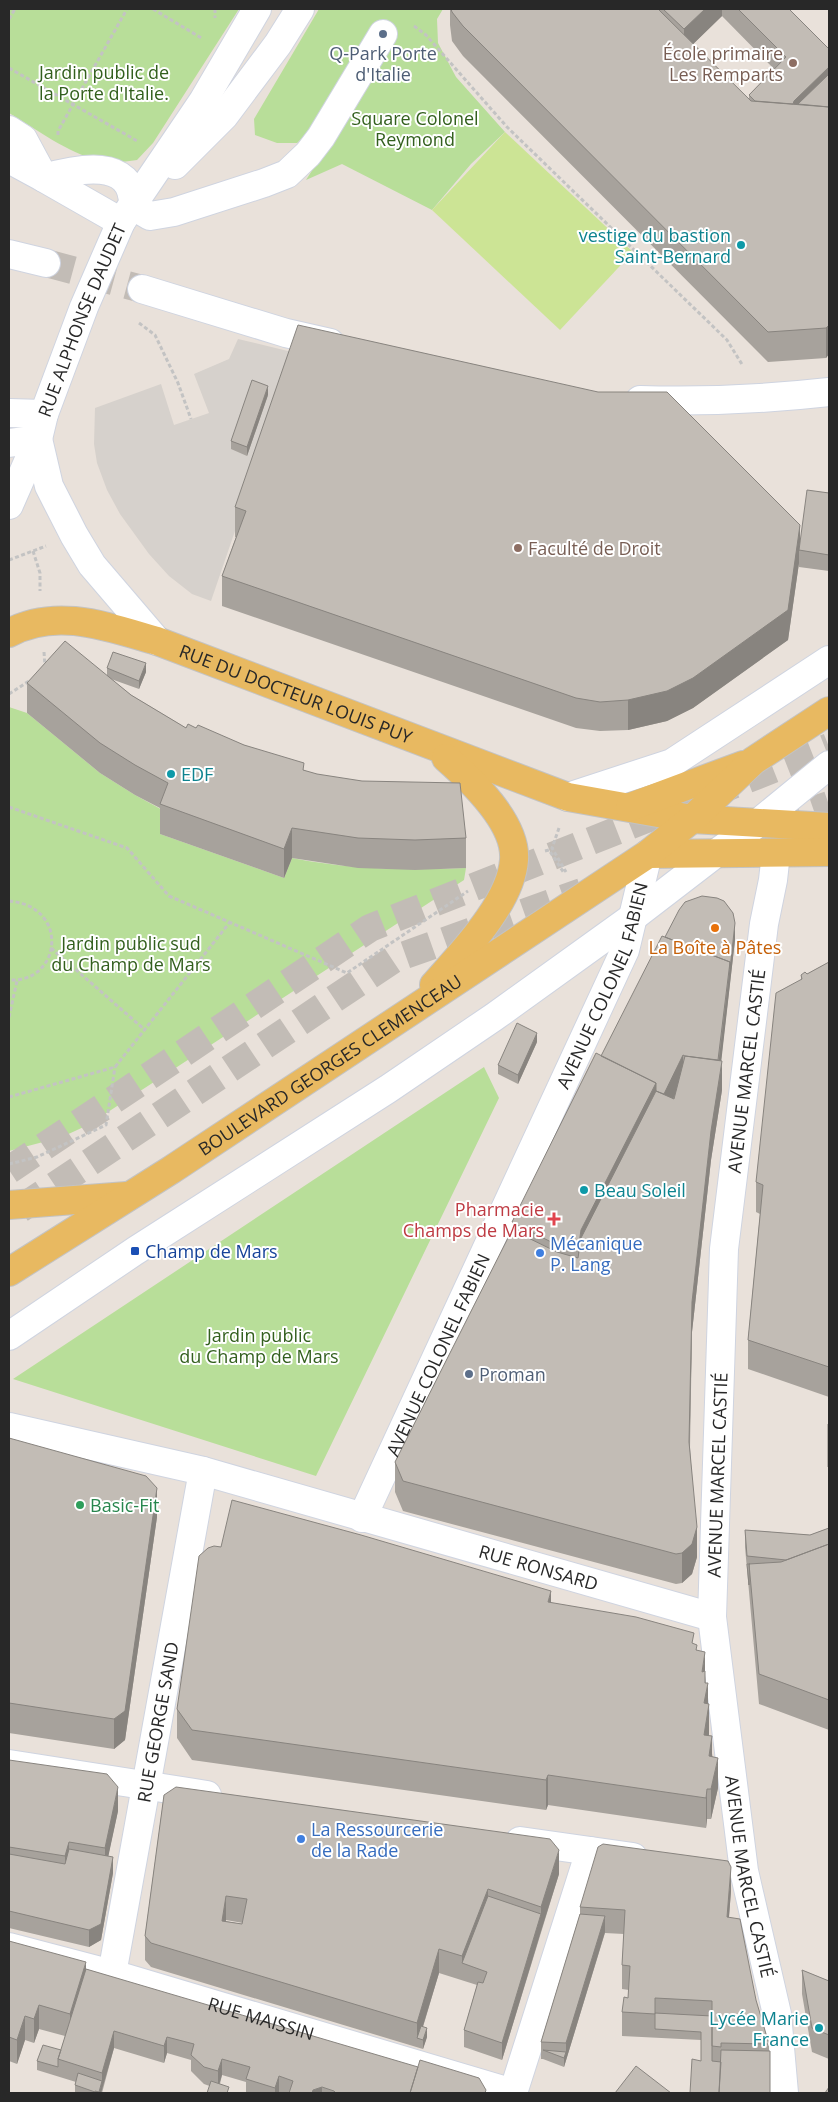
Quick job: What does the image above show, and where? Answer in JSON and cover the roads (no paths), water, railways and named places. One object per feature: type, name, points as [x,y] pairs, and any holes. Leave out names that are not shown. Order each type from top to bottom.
[{"type":"main road","name":"RUE DU DOCTEUR LOUIS PUY","points":[[9,633],[41,620],[65,620],[92,622],[157,640],[328,704],[435,748],[568,798],[630,807],[753,760]]},
{"type":"main road","points":[[753,760],[829,711]]},
{"type":"main road","name":"RUE DU DOCTEUR LOUIS PUY","points":[[412,1010],[470,944],[498,904],[509,887],[514,859],[509,834],[495,808],[470,779],[435,748]]},
{"type":"main road","name":"BOULEVARD GEORGES CLEMENCEAU","points":[[9,1272],[131,1195],[648,854],[692,819],[753,760]]},
{"type":"main road","points":[[630,807],[692,819],[829,827]]},
{"type":"main road","points":[[648,854],[829,852]]},
{"type":"main road","points":[[9,1205],[131,1195]]},
{"type":"street","points":[[127,214],[203,101],[257,9]]},
{"type":"street","points":[[127,214],[224,116],[278,44],[300,9]]},
{"type":"street","points":[[9,158],[53,176],[127,214],[150,216],[174,212],[264,184],[287,174],[308,154],[321,137],[383,34]]},
{"type":"street","points":[[9,130],[23,139],[53,176]]},
{"type":"street","points":[[53,176],[103,170],[118,173],[129,182],[133,197],[127,214]]},
{"type":"street","name":"RUE ALPHONSE DAUDET","points":[[9,505],[41,426],[84,307],[109,247],[127,214]]},
{"type":"street","points":[[9,254],[46,263]]},
{"type":"street","points":[[142,290],[286,333],[353,349]]},
{"type":"street","points":[[611,400],[698,402],[784,397],[829,392]]},
{"type":"street","points":[[9,413],[41,426]]},
{"type":"street","points":[[9,443],[41,426]]},
{"type":"street","name":"RUE ALPHONSE DAUDET","points":[[41,426],[49,486],[74,535],[92,565],[157,640]]},
{"type":"street","points":[[568,798],[672,763],[829,660]]},
{"type":"street","points":[[9,1336],[135,1251],[388,1090],[494,1017],[633,917],[758,823],[829,765]]},
{"type":"street","name":"AVENUE MARCEL CASTIÉ","points":[[776,853],[773,880],[764,924],[724,1248],[712,1617],[744,1871],[777,2014],[784,2093]]},
{"type":"street","name":"AVENUE COLONEL FABIEN","points":[[362,1518],[625,950],[648,854]]},
{"type":"street","points":[[9,1426],[203,1471],[362,1518]]},
{"type":"street","name":"RUE GEORGE SAND","points":[[112,1974],[203,1471]]},
{"type":"street","name":"RUE RONSARD","points":[[362,1518],[712,1617]]},
{"type":"street","points":[[9,1764],[234,1799]]},
{"type":"street","points":[[491,1836],[657,1860]]},
{"type":"street","points":[[513,2093],[590,1851]]},
{"type":"street","points":[[715,1867],[744,1871]]},
{"type":"street","name":"RUE MAISSIN","points":[[9,1947],[112,1974],[513,2093]]},
{"type":"tunnel","points":[[46,263],[142,289]]},
{"type":"tunnel","points":[[9,1170],[370,928],[829,747]]},
{"type":"tunnel","points":[[774,824],[829,805]]},
{"type":"tunnel","points":[[20,1209],[394,959],[582,892]]},
{"type":"place","name":"Q-Park Porte d'Italie","points":[[383,34]]},
{"type":"place","name":"École primaire Les Remparts","points":[[793,63]]},
{"type":"place","name":"vestige du bastion Saint-Bernard","points":[[741,245]]},
{"type":"place","name":"Faculté de Droit","points":[[518,548]]},
{"type":"place","name":"EDF","points":[[171,774]]},
{"type":"place","name":"La Boîte à Pâtes","points":[[715,928]]},
{"type":"place","name":"Beau Soleil","points":[[584,1190]]},
{"type":"place","name":"Pharmacie Champs de Mars","points":[[554,1219]]},
{"type":"place","name":"Champ de Mars","points":[[135,1251]]},
{"type":"place","name":"Mécanique P. Lang","points":[[540,1253]]},
{"type":"place","name":"Proman","points":[[469,1374]]},
{"type":"place","name":"Basic-Fit","points":[[80,1505]]},
{"type":"place","name":"La Ressourcerie de la Rade","points":[[301,1839]]},
{"type":"place","name":"Lycée Marie France","points":[[819,2028]]},
{"type":"park label","name":"Jardin public de la Porte d'Italie.","points":[[104,82]]},
{"type":"park label","name":"Square Colonel Reymond","points":[[415,128]]},
{"type":"park label","name":"Jardin public sud du Champ de Mars","points":[[131,953]]},
{"type":"park label","name":"Jardin public du Champ de Mars","points":[[259,1345]]}]
